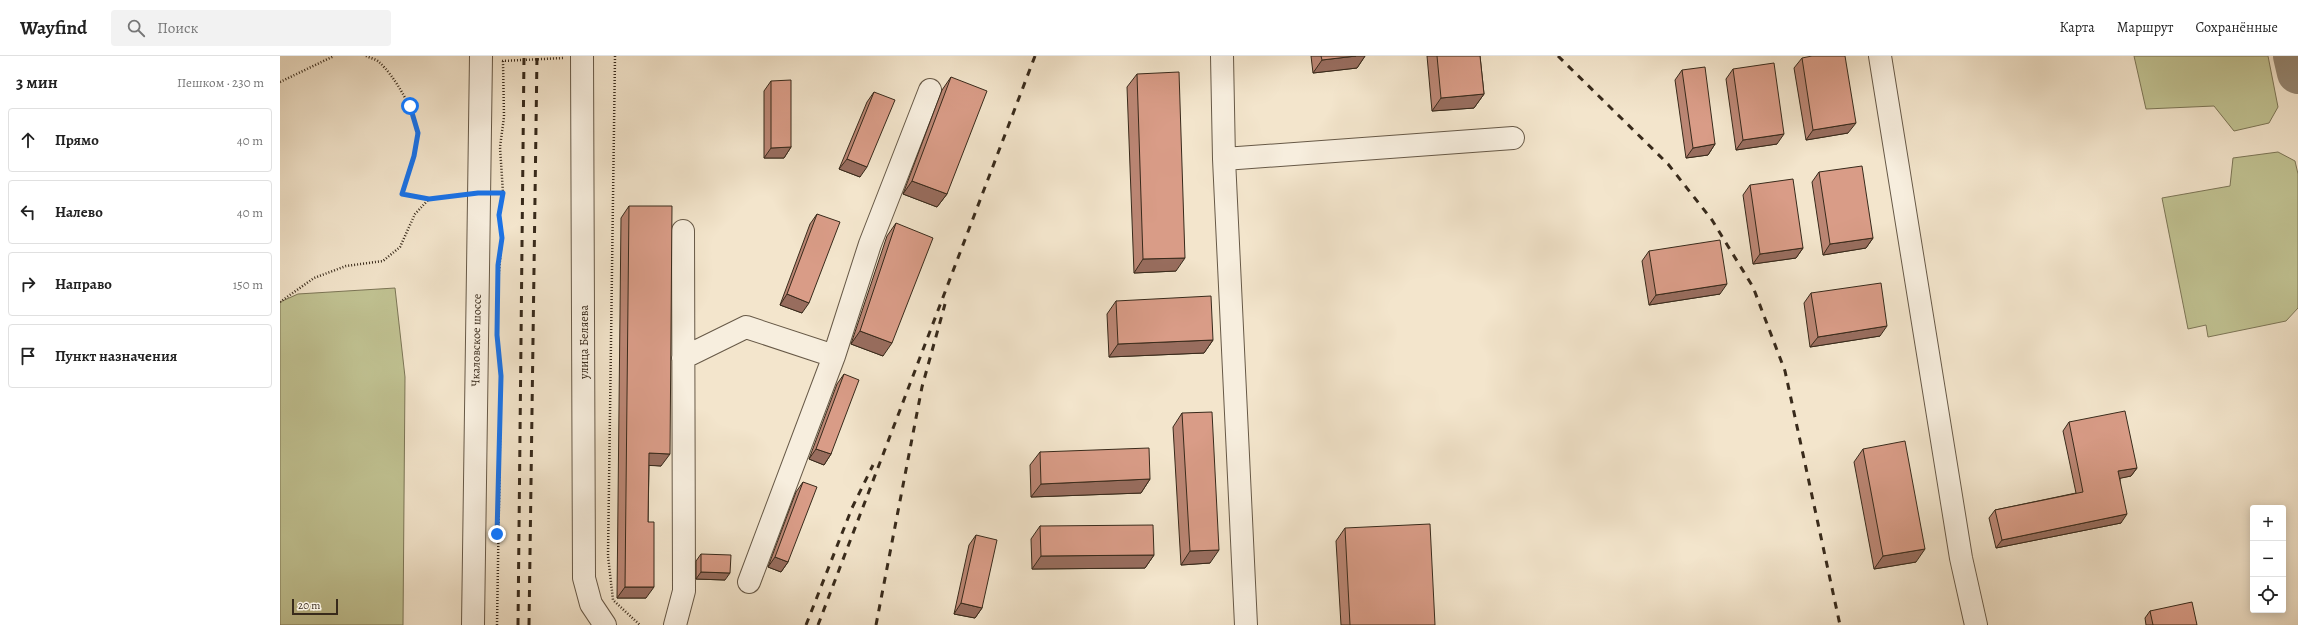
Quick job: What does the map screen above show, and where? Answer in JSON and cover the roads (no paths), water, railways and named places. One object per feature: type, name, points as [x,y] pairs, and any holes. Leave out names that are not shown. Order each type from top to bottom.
[{"type":"street","name":"Чкаловское шоссе","points":[[473,625],[481,56]]},
{"type":"street","points":[[1222,56],[1224,159],[1246,625]]},
{"type":"street","points":[[1880,56],[1961,558],[1976,625]]},
{"type":"street","name":"улица Беляева","points":[[574,57],[584,578],[591,604],[604,624]]},
{"type":"street","points":[[749,582],[834,356],[870,244],[930,90]]},
{"type":"street","points":[[1224,159],[1513,138]]},
{"type":"street","points":[[675,625],[684,591],[683,231]]},
{"type":"street","points":[[683,358],[746,327],[834,356]]},
{"type":"railway","points":[[518,625],[524,56]]},
{"type":"railway","points":[[529,625],[537,56]]},
{"type":"railway","points":[[818,625],[1035,56]]},
{"type":"railway","points":[[1558,56],[1668,164],[1712,220],[1753,287],[1785,371],[1840,625]]},
{"type":"railway","points":[[876,625],[922,387],[945,304]]},
{"type":"railway","points":[[806,625],[852,508],[873,465]]}]
